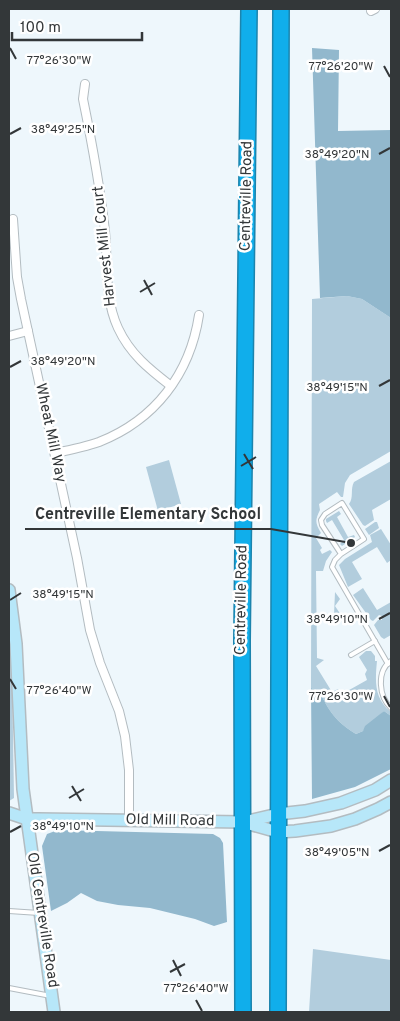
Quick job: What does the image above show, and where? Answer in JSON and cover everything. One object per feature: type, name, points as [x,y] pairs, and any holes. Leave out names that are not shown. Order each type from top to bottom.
[{"type":"highway","name":"Centreville Road","points":[[243,1012],[242,650],[249,9]]},
{"type":"highway","points":[[278,1012],[282,9]]},
{"type":"street","name":"Harvest Mill Court","points":[[85,84],[83,99],[101,197],[109,294],[114,318],[123,338],[134,355],[147,368],[171,386]]},
{"type":"street","name":"Wheat Mill Way","points":[[12,218],[17,276],[77,558],[90,630],[100,663],[119,711],[125,736],[129,770],[129,820]]},
{"type":"street","points":[[55,453],[84,447],[112,436],[124,430],[152,408],[171,386],[189,355],[198,315]]},
{"type":"street","points":[[9,336],[28,331]]},
{"type":"street","name":"Old Centreville Road","points":[[9,590],[16,644],[21,765],[54,1012]]},
{"type":"street","points":[[242,822],[342,803],[375,790],[391,780]]},
{"type":"street","points":[[242,822],[278,832],[312,829],[355,819],[391,802]]},
{"type":"street","name":"Old Mill Road","points":[[9,813],[27,819],[242,822]]},
{"type":"lane","points":[[340,554],[322,526],[321,520],[325,514],[342,504],[364,539],[340,554],[334,560],[332,567],[389,662],[381,682],[384,697],[391,708]]},
{"type":"lane","points":[[351,655],[375,641]]},
{"type":"lane","points":[[9,910],[41,913]]},
{"type":"lane","points":[[9,988],[53,997]]},
{"type":"shaded area","points":[[312,48],[339,50],[338,131],[391,130],[391,318],[362,299],[347,296],[320,298]]},
{"type":"shaded area","points":[[347,296],[362,299],[391,318],[391,451],[350,475],[345,483],[343,497],[337,492],[319,504],[320,510],[317,519],[321,533],[316,538],[322,548],[320,550],[322,554],[330,550],[332,552],[326,561],[323,571],[316,571],[317,658],[324,660],[316,666],[332,692],[338,689],[342,694],[367,680],[365,674],[367,670],[359,657],[366,651],[371,651],[375,656],[375,661],[377,661],[377,689],[381,701],[391,712],[391,716],[384,711],[363,731],[356,734],[334,716],[319,691],[311,688],[312,299]]},
{"type":"shaded area","points":[[169,460],[181,504],[158,511],[146,467]]},
{"type":"shaded area","points":[[391,461],[391,499],[372,510],[374,520],[365,526],[349,504],[354,482]]},
{"type":"shaded area","points":[[339,511],[341,514],[337,517],[348,537],[354,535],[355,537],[342,546],[340,544],[344,540],[332,520],[327,523],[326,521],[326,519]]},
{"type":"shaded area","points":[[377,522],[379,528],[369,535],[365,529]]},
{"type":"shaded area","points":[[381,529],[391,545],[391,560],[387,563],[377,547],[352,562],[362,579],[348,587],[339,565],[372,542],[370,535]]},
{"type":"shaded area","points":[[363,588],[377,610],[391,602],[391,635],[384,639],[374,625],[378,620],[382,620],[382,616],[379,615],[373,621],[371,620],[353,595]]},
{"type":"shaded area","points":[[335,592],[340,599],[335,606],[341,615],[336,618],[334,615]]},
{"type":"shaded area","points":[[9,629],[12,674],[14,798],[9,801]]},
{"type":"shaded area","points":[[311,688],[319,691],[334,716],[356,734],[363,731],[365,726],[384,711],[391,716],[391,769],[355,787],[312,799]]},
{"type":"shaded area","points":[[58,830],[213,834],[220,838],[223,843],[227,922],[214,926],[195,919],[150,908],[97,901],[81,893],[51,911],[42,846],[47,834]]},
{"type":"shaded area","points":[[313,949],[391,960],[391,1012],[309,1012]]},
{"type":"place","name":"Centreville Elementary School","points":[[351,543]]}]
